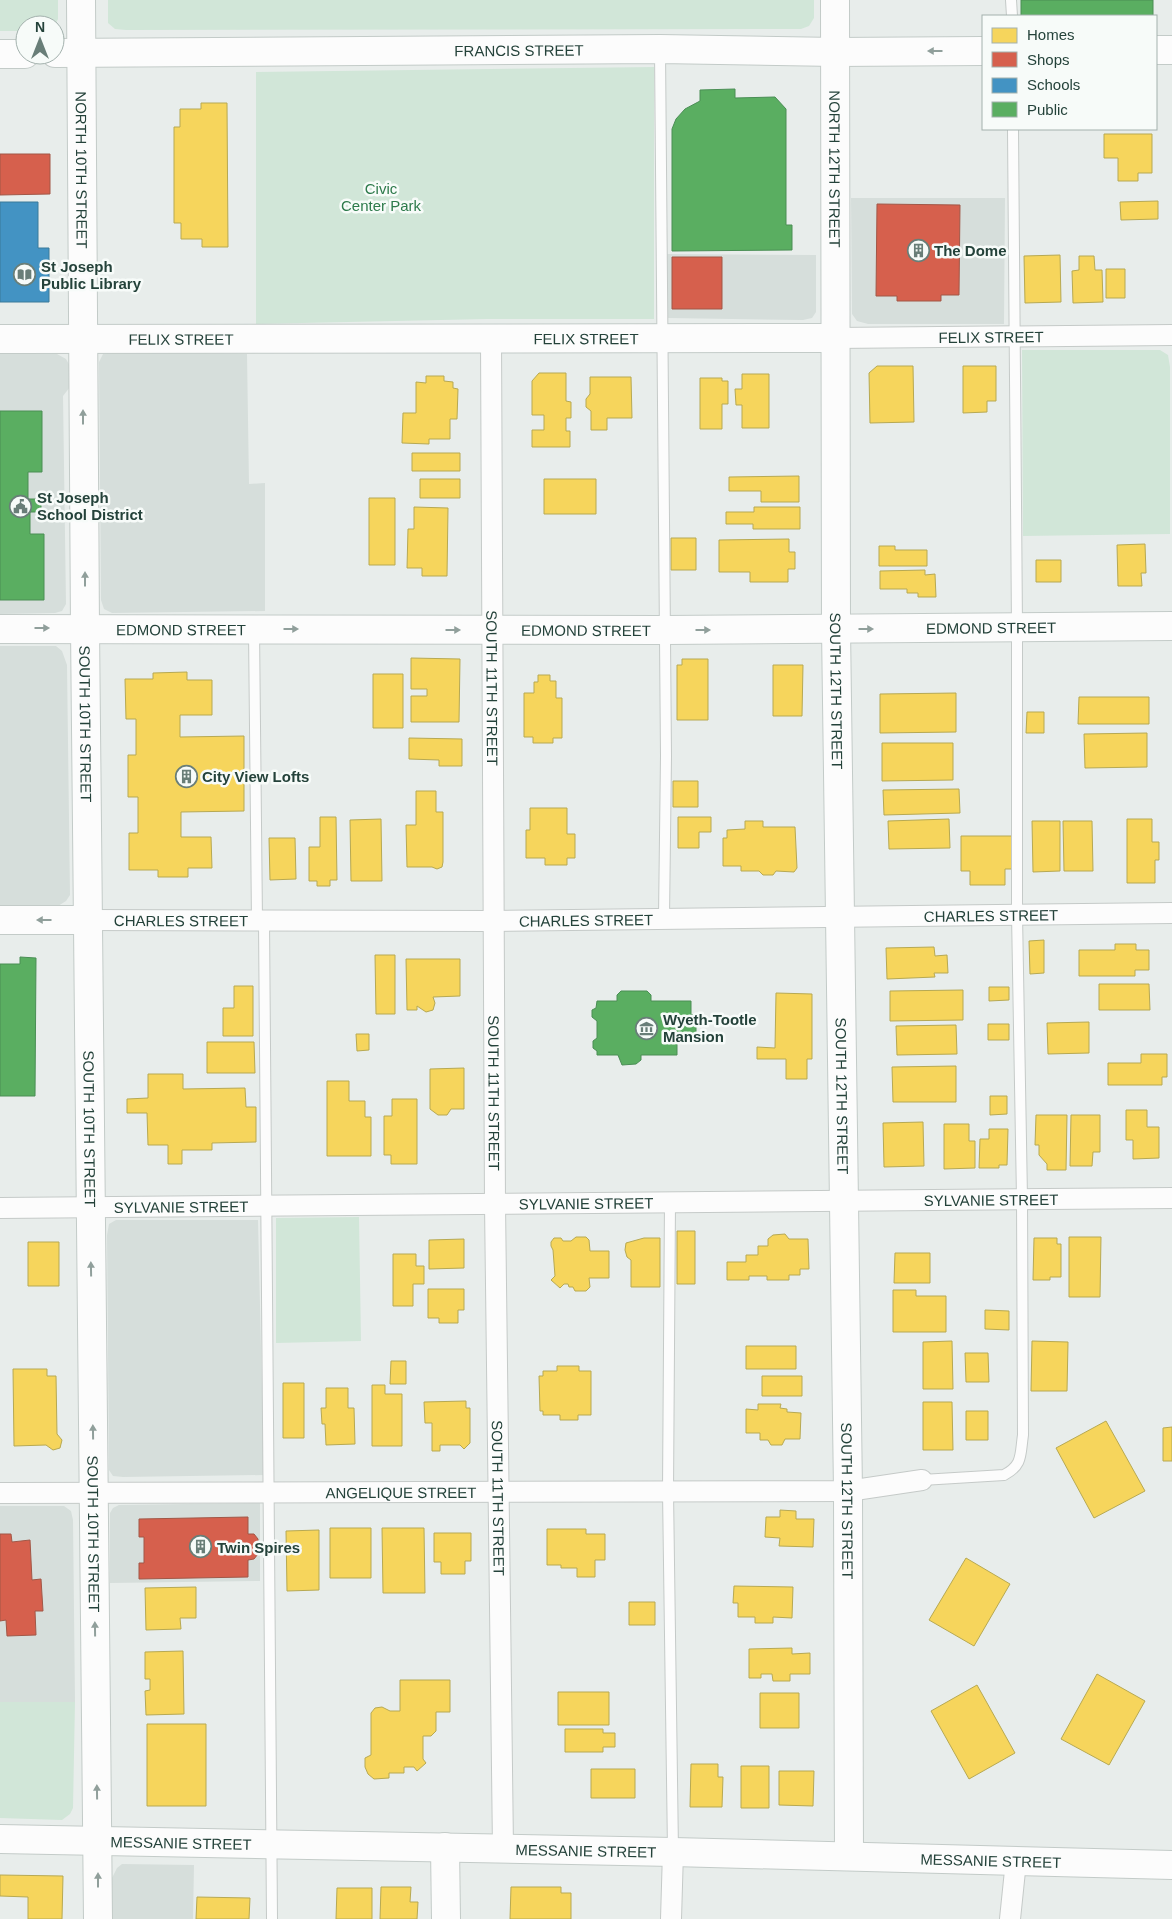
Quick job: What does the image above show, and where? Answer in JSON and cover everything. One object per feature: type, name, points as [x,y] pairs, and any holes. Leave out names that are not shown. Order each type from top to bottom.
[{"type":"street","name":"NORTH 10TH STREET","points":[[81,0],[68,53],[83,339]]},
{"type":"street","name":"NORTH 12TH STREET","points":[[835,0],[835,338]]},
{"type":"street","name":"FRANCIS STREET","points":[[68,53],[660,49],[836,52],[982,51]]},
{"type":"street","points":[[1157,50],[1172,50]]},
{"type":"street","points":[[0,54],[15,54]]},
{"type":"street","name":"FELIX STREET","points":[[0,339],[835,338],[1172,335]]},
{"type":"street","name":"SOUTH 11TH STREET","points":[[491,338],[495,1204],[503,1849]]},
{"type":"street","name":"SOUTH 12TH STREET","points":[[835,338],[836,629],[848,1491],[850,1856]]},
{"type":"street","name":"SOUTH 10TH STREET","points":[[83,339],[98,1919]]},
{"type":"street","name":"EDMOND STREET","points":[[0,629],[665,630],[1172,626]]},
{"type":"street","name":"CHARLES STREET","points":[[0,920],[493,921],[1172,913]]},
{"type":"street","name":"SYLVANIE STREET","points":[[0,1208],[1172,1198]]},
{"type":"street","name":"ANGELIQUE STREET","points":[[0,1493],[848,1491],[922,1480]]},
{"type":"street","name":"MESSANIE STREET","points":[[0,1839],[673,1852],[1172,1865]]},
{"type":"street","points":[[445,1847],[446,1919]]},
{"type":"street","points":[[671,1919],[673,1852]]},
{"type":"street","points":[[1010,1919],[1016,1860]]},
{"type":"lane","points":[[1011,0],[1012,15]]},
{"type":"lane","points":[[660,49],[666,756],[664,918]]},
{"type":"lane","points":[[922,1480],[1004,1475],[1013,1470],[1018,1464],[1023,1435],[1022,1198],[1017,914],[1013,130]]},
{"type":"lane","points":[[254,629],[268,1207],[268,1492],[272,1919]]},
{"type":"lane","points":[[670,1202],[668,1491],[673,1852]]},
{"type":"shaded area","points":[[851,198],[1005,198],[1004,324],[868,324],[857,321],[852,314]]},
{"type":"shaded area","points":[[667,254],[816,255],[816,312],[812,318],[803,320],[668,318]]},
{"type":"shaded area","points":[[113,352],[247,354],[249,484],[265,483],[265,611],[112,613],[104,609],[101,600],[99,362],[103,354]]},
{"type":"shaded area","points":[[0,354],[57,354],[66,359],[71,368],[70,387],[63,396],[66,604],[62,611],[55,613],[0,614]]},
{"type":"shaded area","points":[[0,646],[56,646],[62,651],[67,665],[70,895],[66,901],[58,906],[0,907]]},
{"type":"shaded area","points":[[116,1220],[258,1220],[264,1475],[123,1477],[113,1476],[109,1470],[107,1235],[109,1224]]},
{"type":"shaded area","points":[[260,1503],[260,1581],[110,1583],[110,1513],[113,1508],[119,1505]]},
{"type":"shaded area","points":[[0,1506],[64,1506],[71,1511],[73,1520],[75,1702],[0,1702]]},
{"type":"shaded area","points":[[122,1864],[194,1865],[193,1919],[112,1919],[112,1878],[117,1868]]},
{"type":"green space","points":[[0,0],[58,0],[58,15],[15,15],[15,31],[0,31]]},
{"type":"green space","points":[[108,0],[814,0],[814,18],[809,26],[801,29],[126,30],[115,29],[108,23]]},
{"type":"green space","name":"Civic Center Park","points":[[654,67],[654,319],[487,319],[256,324],[256,72]]},
{"type":"green space","points":[[1022,350],[1160,350],[1168,355],[1170,367],[1170,534],[1023,536]]},
{"type":"green space","points":[[359,1217],[361,1341],[276,1343],[276,1218]]},
{"type":"green space","points":[[0,1702],[75,1702],[73,1808],[70,1814],[62,1820],[0,1818]]},
{"type":"building: Homes","points":[[201,103],[227,103],[228,247],[202,247],[202,239],[181,239],[181,223],[174,223],[174,127],[180,127],[180,109],[201,109]]},
{"type":"building: Homes","points":[[1104,134],[1152,134],[1152,173],[1138,173],[1138,181],[1118,181],[1118,158],[1104,158]]},
{"type":"building: Homes","points":[[1158,201],[1158,219],[1121,220],[1120,202]]},
{"type":"building: Homes","points":[[1060,255],[1061,302],[1025,303],[1024,256]]},
{"type":"building: Homes","points":[[1079,256],[1094,256],[1095,270],[1102,270],[1103,302],[1073,303],[1072,271],[1079,270]]},
{"type":"building: Homes","points":[[1106,269],[1125,269],[1125,298],[1106,298]]},
{"type":"building: Homes","points":[[877,366],[913,366],[914,422],[870,423],[869,373]]},
{"type":"building: Homes","points":[[963,366],[996,366],[996,401],[987,401],[987,412],[963,413]]},
{"type":"building: Homes","points":[[539,373],[566,373],[566,401],[571,402],[571,418],[566,418],[566,431],[570,431],[570,447],[532,447],[532,430],[544,430],[544,415],[532,415],[532,381]]},
{"type":"building: Homes","points":[[742,374],[769,374],[769,428],[742,428],[742,405],[736,405],[735,389],[742,389]]},
{"type":"building: Homes","points":[[426,376],[444,376],[444,381],[453,382],[453,388],[458,389],[457,419],[450,419],[450,439],[429,439],[429,444],[402,443],[403,413],[416,413],[416,382],[426,383]]},
{"type":"building: Homes","points":[[590,377],[631,377],[632,418],[607,418],[607,430],[591,430],[591,411],[586,407],[586,399],[590,394]]},
{"type":"building: Homes","points":[[700,378],[722,378],[722,381],[728,381],[728,404],[722,404],[722,429],[700,429]]},
{"type":"building: Homes","points":[[412,453],[460,453],[460,471],[412,471]]},
{"type":"building: Homes","points":[[799,476],[799,502],[761,502],[761,491],[729,491],[729,477]]},
{"type":"building: Homes","points":[[420,479],[460,479],[460,498],[420,498]]},
{"type":"building: Homes","points":[[544,479],[596,479],[596,514],[544,514]]},
{"type":"building: Homes","points":[[369,498],[395,498],[395,565],[369,565]]},
{"type":"building: Homes","points":[[414,507],[448,508],[447,576],[422,576],[422,568],[407,568],[408,529],[414,529]]},
{"type":"building: Homes","points":[[754,507],[800,507],[800,529],[753,529],[753,524],[726,524],[726,512],[754,512]]},
{"type":"building: Homes","points":[[671,538],[696,538],[696,570],[671,570]]},
{"type":"building: Homes","points":[[789,539],[789,552],[795,552],[795,569],[788,569],[788,582],[750,582],[750,572],[719,572],[719,540]]},
{"type":"building: Homes","points":[[1145,544],[1146,573],[1141,573],[1142,586],[1118,586],[1117,545]]},
{"type":"building: Homes","points":[[879,546],[895,546],[895,550],[927,550],[927,566],[879,566]]},
{"type":"building: Homes","points":[[1036,560],[1061,560],[1061,582],[1036,582]]},
{"type":"building: Homes","points":[[925,570],[925,575],[935,574],[936,597],[918,597],[918,593],[907,593],[907,589],[880,589],[880,571]]},
{"type":"building: Homes","points":[[411,658],[460,659],[459,722],[411,722],[411,696],[427,696],[427,689],[411,689]]},
{"type":"building: Homes","points":[[682,659],[708,659],[708,720],[677,720],[677,665],[682,665]]},
{"type":"building: Homes","points":[[773,665],[803,665],[802,716],[773,716]]},
{"type":"building: Homes","name":"City View Lofts","points":[[187,672],[187,680],[212,680],[212,715],[180,715],[180,737],[244,736],[244,811],[181,812],[181,837],[211,837],[212,868],[188,868],[188,877],[158,877],[158,870],[129,870],[129,833],[138,833],[138,797],[128,797],[128,755],[136,755],[136,719],[126,719],[125,679],[153,679],[153,673]]},
{"type":"building: Homes","points":[[373,674],[403,674],[403,728],[373,728]]},
{"type":"building: Homes","points":[[538,675],[550,675],[550,681],[556,681],[556,698],[562,698],[562,738],[553,738],[553,743],[533,743],[533,737],[524,737],[524,693],[534,693],[534,682],[538,682]]},
{"type":"building: Homes","points":[[956,693],[956,732],[880,733],[880,694]]},
{"type":"building: Homes","points":[[1079,697],[1149,697],[1149,724],[1078,724]]},
{"type":"building: Homes","points":[[1027,712],[1044,712],[1044,733],[1026,733]]},
{"type":"building: Homes","points":[[1147,733],[1147,767],[1085,768],[1084,734]]},
{"type":"building: Homes","points":[[409,738],[462,739],[462,766],[439,766],[439,760],[409,759]]},
{"type":"building: Homes","points":[[882,743],[953,743],[953,780],[882,781]]},
{"type":"building: Homes","points":[[673,781],[698,781],[698,807],[673,807]]},
{"type":"building: Homes","points":[[959,789],[960,813],[884,815],[883,790]]},
{"type":"building: Homes","points":[[416,791],[436,791],[436,812],[443,812],[443,862],[442,867],[437,869],[432,867],[407,867],[406,825],[416,825]]},
{"type":"building: Homes","points":[[530,808],[567,808],[567,834],[575,834],[575,858],[567,858],[567,865],[545,865],[545,858],[526,858],[526,830],[530,830]]},
{"type":"building: Homes","points":[[320,817],[336,817],[337,880],[330,880],[330,886],[317,886],[317,881],[309,881],[309,847],[320,847]]},
{"type":"building: Homes","points":[[678,817],[711,817],[711,832],[699,832],[699,848],[678,848]]},
{"type":"building: Homes","points":[[381,819],[382,881],[351,881],[350,820]]},
{"type":"building: Homes","points":[[949,819],[950,848],[889,849],[888,821]]},
{"type":"building: Homes","points":[[1127,819],[1152,819],[1152,842],[1159,842],[1159,860],[1155,860],[1155,883],[1127,883]]},
{"type":"building: Homes","points":[[745,821],[763,821],[763,827],[795,827],[797,868],[794,872],[776,871],[773,875],[763,875],[759,871],[741,871],[741,866],[723,866],[723,838],[727,838],[727,830],[745,829]]},
{"type":"building: Homes","points":[[1032,821],[1060,821],[1060,871],[1033,872]]},
{"type":"building: Homes","points":[[1063,821],[1092,821],[1093,871],[1064,871]]},
{"type":"building: Homes","points":[[961,836],[1012,836],[1012,869],[1005,869],[1005,885],[970,885],[970,871],[961,871]]},
{"type":"building: Homes","points":[[269,838],[295,838],[296,879],[270,880]]},
{"type":"building: Homes","points":[[1044,940],[1044,973],[1030,974],[1029,941]]},
{"type":"building: Homes","points":[[1115,944],[1136,944],[1136,950],[1149,950],[1149,970],[1135,970],[1135,976],[1079,976],[1079,950],[1115,950]]},
{"type":"building: Homes","points":[[934,947],[935,956],[947,955],[948,973],[934,973],[935,977],[887,979],[886,948]]},
{"type":"building: Homes","points":[[375,955],[395,955],[395,1014],[376,1014]]},
{"type":"building: Homes","points":[[406,959],[460,959],[460,996],[433,997],[435,1003],[433,1010],[426,1012],[417,1006],[417,1010],[407,1010]]},
{"type":"building: Homes","points":[[1099,984],[1149,984],[1150,1010],[1099,1010]]},
{"type":"building: Homes","points":[[234,986],[253,986],[253,1036],[223,1036],[223,1008],[234,1008]]},
{"type":"building: Homes","points":[[989,987],[1009,987],[1009,1000],[989,1001]]},
{"type":"building: Homes","points":[[963,990],[963,1020],[890,1021],[890,991]]},
{"type":"building: Homes","points":[[776,993],[812,994],[812,1059],[807,1059],[807,1079],[786,1079],[786,1059],[757,1059],[757,1047],[775,1048]]},
{"type":"building: Homes","points":[[1089,1022],[1089,1053],[1048,1054],[1047,1023]]},
{"type":"building: Homes","points":[[988,1024],[1009,1024],[1009,1040],[988,1040]]},
{"type":"building: Homes","points":[[956,1025],[957,1054],[897,1055],[896,1026]]},
{"type":"building: Homes","points":[[356,1034],[369,1034],[369,1050],[357,1051]]},
{"type":"building: Homes","points":[[207,1042],[254,1042],[255,1073],[207,1073]]},
{"type":"building: Homes","points":[[1141,1054],[1167,1054],[1167,1077],[1162,1077],[1162,1085],[1108,1085],[1108,1063],[1141,1063]]},
{"type":"building: Homes","points":[[956,1066],[956,1102],[893,1102],[892,1067]]},
{"type":"building: Homes","points":[[464,1068],[464,1109],[451,1109],[447,1115],[438,1115],[430,1109],[430,1069]]},
{"type":"building: Homes","points":[[148,1074],[183,1074],[183,1089],[245,1088],[246,1107],[256,1107],[256,1142],[212,1143],[212,1150],[182,1150],[182,1164],[168,1164],[168,1145],[148,1145],[147,1113],[127,1113],[127,1099],[148,1098]]},
{"type":"building: Homes","points":[[327,1081],[349,1081],[349,1101],[365,1101],[365,1117],[371,1117],[371,1156],[327,1156]]},
{"type":"building: Homes","points":[[990,1096],[1007,1096],[1007,1114],[990,1115]]},
{"type":"building: Homes","points":[[392,1099],[417,1099],[417,1164],[391,1164],[391,1155],[384,1155],[384,1116],[392,1116]]},
{"type":"building: Homes","points":[[1126,1110],[1147,1110],[1147,1127],[1159,1127],[1159,1158],[1133,1159],[1133,1140],[1126,1140]]},
{"type":"building: Homes","points":[[1036,1115],[1067,1115],[1066,1170],[1047,1170],[1047,1164],[1039,1155],[1039,1145],[1035,1145]]},
{"type":"building: Homes","points":[[1071,1115],[1100,1115],[1100,1152],[1093,1152],[1092,1166],[1070,1166]]},
{"type":"building: Homes","points":[[923,1122],[924,1166],[884,1167],[883,1123]]},
{"type":"building: Homes","points":[[944,1124],[969,1124],[969,1141],[975,1141],[975,1168],[944,1169]]},
{"type":"building: Homes","points":[[989,1129],[1008,1129],[1007,1165],[999,1165],[999,1168],[979,1168],[980,1139],[989,1139]]},
{"type":"building: Homes","points":[[677,1231],[695,1231],[695,1284],[677,1284]]},
{"type":"building: Homes","points":[[785,1234],[789,1239],[808,1239],[809,1269],[800,1269],[800,1275],[789,1275],[789,1280],[767,1280],[767,1276],[749,1276],[749,1280],[727,1280],[727,1262],[746,1262],[746,1255],[758,1255],[758,1246],[768,1246],[768,1239],[773,1235]]},
{"type":"building: Homes","points":[[576,1237],[586,1237],[589,1240],[590,1251],[609,1251],[609,1278],[589,1278],[590,1287],[586,1291],[575,1291],[568,1284],[564,1284],[560,1288],[551,1280],[555,1276],[551,1242],[554,1238],[571,1241]]},
{"type":"building: Homes","points":[[1069,1237],[1101,1237],[1100,1297],[1069,1297]]},
{"type":"building: Homes","points":[[644,1238],[660,1238],[660,1287],[631,1287],[631,1260],[627,1257],[626,1243]]},
{"type":"building: Homes","points":[[1034,1238],[1057,1238],[1057,1244],[1061,1244],[1061,1277],[1050,1277],[1050,1280],[1033,1280]]},
{"type":"building: Homes","points":[[464,1239],[464,1268],[429,1269],[429,1240]]},
{"type":"building: Homes","points":[[28,1242],[59,1242],[59,1286],[28,1286]]},
{"type":"building: Homes","points":[[895,1253],[930,1253],[930,1283],[894,1283]]},
{"type":"building: Homes","points":[[393,1254],[416,1254],[416,1266],[424,1266],[424,1284],[413,1284],[413,1306],[393,1306]]},
{"type":"building: Homes","points":[[428,1289],[464,1289],[464,1310],[458,1310],[458,1323],[439,1323],[439,1318],[428,1318]]},
{"type":"building: Homes","points":[[893,1290],[916,1290],[916,1296],[946,1296],[946,1332],[893,1332]]},
{"type":"building: Homes","points":[[985,1310],[1009,1311],[1009,1330],[985,1329]]},
{"type":"building: Homes","points":[[952,1341],[953,1389],[923,1389],[923,1342]]},
{"type":"building: Homes","points":[[1032,1341],[1068,1342],[1067,1391],[1031,1391]]},
{"type":"building: Homes","points":[[746,1346],[796,1346],[796,1369],[746,1369]]},
{"type":"building: Homes","points":[[965,1353],[988,1353],[989,1382],[966,1382]]},
{"type":"building: Homes","points":[[391,1361],[406,1361],[406,1384],[390,1384]]},
{"type":"building: Homes","points":[[557,1366],[579,1366],[579,1371],[591,1371],[591,1415],[578,1415],[578,1420],[560,1420],[560,1415],[543,1415],[543,1411],[540,1411],[539,1376],[543,1376],[543,1371],[557,1371]]},
{"type":"building: Homes","points":[[13,1369],[47,1369],[47,1376],[56,1376],[57,1434],[62,1440],[60,1448],[53,1450],[46,1445],[14,1446]]},
{"type":"building: Homes","points":[[762,1376],[802,1376],[802,1396],[762,1396]]},
{"type":"building: Homes","points":[[283,1383],[304,1383],[304,1438],[283,1438]]},
{"type":"building: Homes","points":[[372,1385],[385,1385],[385,1394],[402,1394],[402,1446],[372,1446]]},
{"type":"building: Homes","points":[[326,1388],[348,1388],[348,1408],[354,1408],[355,1444],[326,1445],[325,1424],[322,1424],[321,1408],[326,1408]]},
{"type":"building: Homes","points":[[466,1401],[466,1408],[470,1408],[470,1443],[464,1449],[460,1445],[440,1445],[440,1451],[432,1451],[432,1423],[425,1423],[424,1402]]},
{"type":"building: Homes","points":[[923,1402],[952,1402],[953,1450],[923,1450]]},
{"type":"building: Homes","points":[[758,1404],[781,1404],[780,1408],[787,1409],[787,1412],[801,1413],[800,1439],[785,1439],[782,1445],[771,1445],[768,1440],[760,1440],[760,1433],[746,1433],[746,1409],[758,1410]]},
{"type":"building: Homes","points":[[966,1411],[988,1411],[988,1440],[966,1440]]},
{"type":"building: Homes","points":[[1106,1421],[1145,1491],[1094,1518],[1056,1448]]},
{"type":"building: Homes","points":[[1172,1427],[1172,1461],[1163,1461],[1163,1428]]},
{"type":"building: Homes","points":[[780,1510],[796,1511],[796,1519],[814,1519],[813,1547],[779,1546],[780,1538],[765,1537],[766,1517],[780,1517]]},
{"type":"building: Homes","points":[[330,1528],[371,1528],[371,1578],[330,1578]]},
{"type":"building: Homes","points":[[382,1528],[424,1528],[425,1593],[383,1593]]},
{"type":"building: Homes","points":[[547,1529],[586,1529],[586,1534],[605,1534],[605,1560],[595,1560],[595,1577],[577,1577],[577,1568],[561,1568],[561,1565],[547,1565]]},
{"type":"building: Homes","points":[[319,1530],[319,1590],[287,1591],[286,1531]]},
{"type":"building: Homes","points":[[434,1533],[471,1533],[471,1561],[465,1561],[465,1574],[441,1574],[441,1562],[434,1562]]},
{"type":"building: Homes","points":[[966,1558],[1010,1584],[974,1646],[929,1620]]},
{"type":"building: Homes","points":[[734,1586],[793,1587],[792,1618],[773,1617],[773,1623],[755,1623],[755,1617],[738,1617],[738,1603],[733,1603]]},
{"type":"building: Homes","points":[[196,1587],[196,1618],[180,1618],[181,1629],[146,1630],[145,1588]]},
{"type":"building: Homes","points":[[629,1602],[655,1602],[655,1625],[629,1625]]},
{"type":"building: Homes","points":[[792,1648],[792,1654],[810,1653],[810,1674],[790,1674],[790,1681],[773,1681],[772,1674],[761,1674],[761,1678],[749,1678],[749,1649]]},
{"type":"building: Homes","points":[[183,1651],[184,1714],[146,1715],[145,1691],[150,1690],[150,1679],[145,1679],[145,1652]]},
{"type":"building: Homes","points":[[1097,1674],[1145,1701],[1109,1765],[1061,1739]]},
{"type":"building: Homes","points":[[400,1680],[450,1680],[450,1712],[436,1712],[436,1731],[431,1736],[423,1736],[423,1759],[426,1763],[417,1771],[414,1767],[404,1767],[404,1773],[389,1773],[389,1778],[374,1779],[368,1774],[365,1767],[365,1758],[371,1755],[371,1713],[375,1708],[382,1707],[390,1711],[400,1711]]},
{"type":"building: Homes","points":[[977,1685],[1015,1753],[969,1779],[931,1711]]},
{"type":"building: Homes","points":[[558,1692],[609,1692],[609,1725],[558,1725]]},
{"type":"building: Homes","points":[[760,1693],[799,1693],[799,1728],[760,1728]]},
{"type":"building: Homes","points":[[147,1724],[206,1724],[206,1806],[147,1806]]},
{"type":"building: Homes","points":[[565,1729],[603,1729],[603,1733],[615,1733],[615,1747],[603,1747],[603,1752],[565,1752]]},
{"type":"building: Homes","points":[[691,1764],[718,1764],[718,1777],[723,1777],[722,1807],[690,1807]]},
{"type":"building: Homes","points":[[741,1766],[769,1766],[769,1808],[741,1808]]},
{"type":"building: Homes","points":[[591,1769],[635,1769],[635,1798],[591,1798]]},
{"type":"building: Homes","points":[[779,1771],[814,1771],[813,1806],[779,1805]]},
{"type":"building: Homes","points":[[0,1875],[63,1876],[62,1919],[28,1919],[28,1897],[0,1896]]},
{"type":"building: Homes","points":[[381,1887],[411,1887],[410,1902],[418,1902],[417,1919],[380,1919]]},
{"type":"building: Homes","points":[[511,1887],[561,1887],[561,1893],[571,1893],[571,1919],[510,1919]]},
{"type":"building: Homes","points":[[337,1888],[372,1888],[372,1919],[336,1919]]},
{"type":"building: Homes","points":[[197,1897],[250,1898],[249,1919],[196,1919]]},
{"type":"building: Shops","points":[[0,154],[50,154],[50,194],[0,195]]},
{"type":"building: Shops","name":"The Dome","points":[[877,204],[960,205],[959,295],[941,295],[941,301],[897,301],[897,296],[876,296]]},
{"type":"building: Shops","points":[[672,257],[722,257],[722,309],[672,309]]},
{"type":"building: Shops","name":"Twin Spires","points":[[248,1517],[248,1534],[254,1534],[258,1539],[258,1554],[254,1559],[248,1560],[248,1577],[139,1579],[139,1563],[144,1563],[144,1537],[139,1537],[139,1519]]},
{"type":"building: Shops","points":[[0,1534],[11,1534],[12,1542],[30,1540],[32,1580],[41,1579],[43,1611],[35,1611],[36,1635],[7,1636],[6,1620],[0,1621]]},
{"type":"building: Schools","name":"St Joseph Public Library","points":[[0,202],[38,202],[38,248],[49,248],[49,302],[0,302]]},
{"type":"building: Public","points":[[1021,0],[1153,0],[1153,15],[1021,15]]},
{"type":"building: Public","points":[[735,89],[735,98],[775,97],[786,109],[786,225],[792,225],[792,250],[672,251],[672,129],[676,119],[685,109],[700,101],[700,90]]},
{"type":"building: Public","name":"St Joseph School District","points":[[0,411],[42,411],[42,472],[28,472],[28,499],[41,499],[41,512],[30,512],[30,534],[44,534],[44,600],[0,600]]},
{"type":"building: Public","points":[[20,957],[36,958],[35,1096],[0,1096],[0,964],[20,964]]},
{"type":"building: Public","name":"Wyeth-Tootle Mansion","points":[[621,991],[647,991],[651,995],[651,1001],[691,1001],[691,1015],[696,1015],[696,1035],[677,1035],[677,1055],[641,1055],[641,1060],[636,1064],[622,1065],[618,1055],[597,1055],[597,1051],[593,1048],[593,1041],[597,1038],[597,1021],[592,1017],[592,1010],[596,1008],[597,1001],[617,1001],[617,995]]},
{"type":"place","name":"The Dome","points":[[918,250]]},
{"type":"place","name":"St Joseph Public Library","points":[[25,275]]},
{"type":"place","name":"St Joseph School District","points":[[21,506]]},
{"type":"place","name":"City View Lofts","points":[[186,776]]},
{"type":"place","name":"Wyeth-Tootle Mansion","points":[[647,1028]]},
{"type":"place","name":"Twin Spires","points":[[201,1547]]}]
